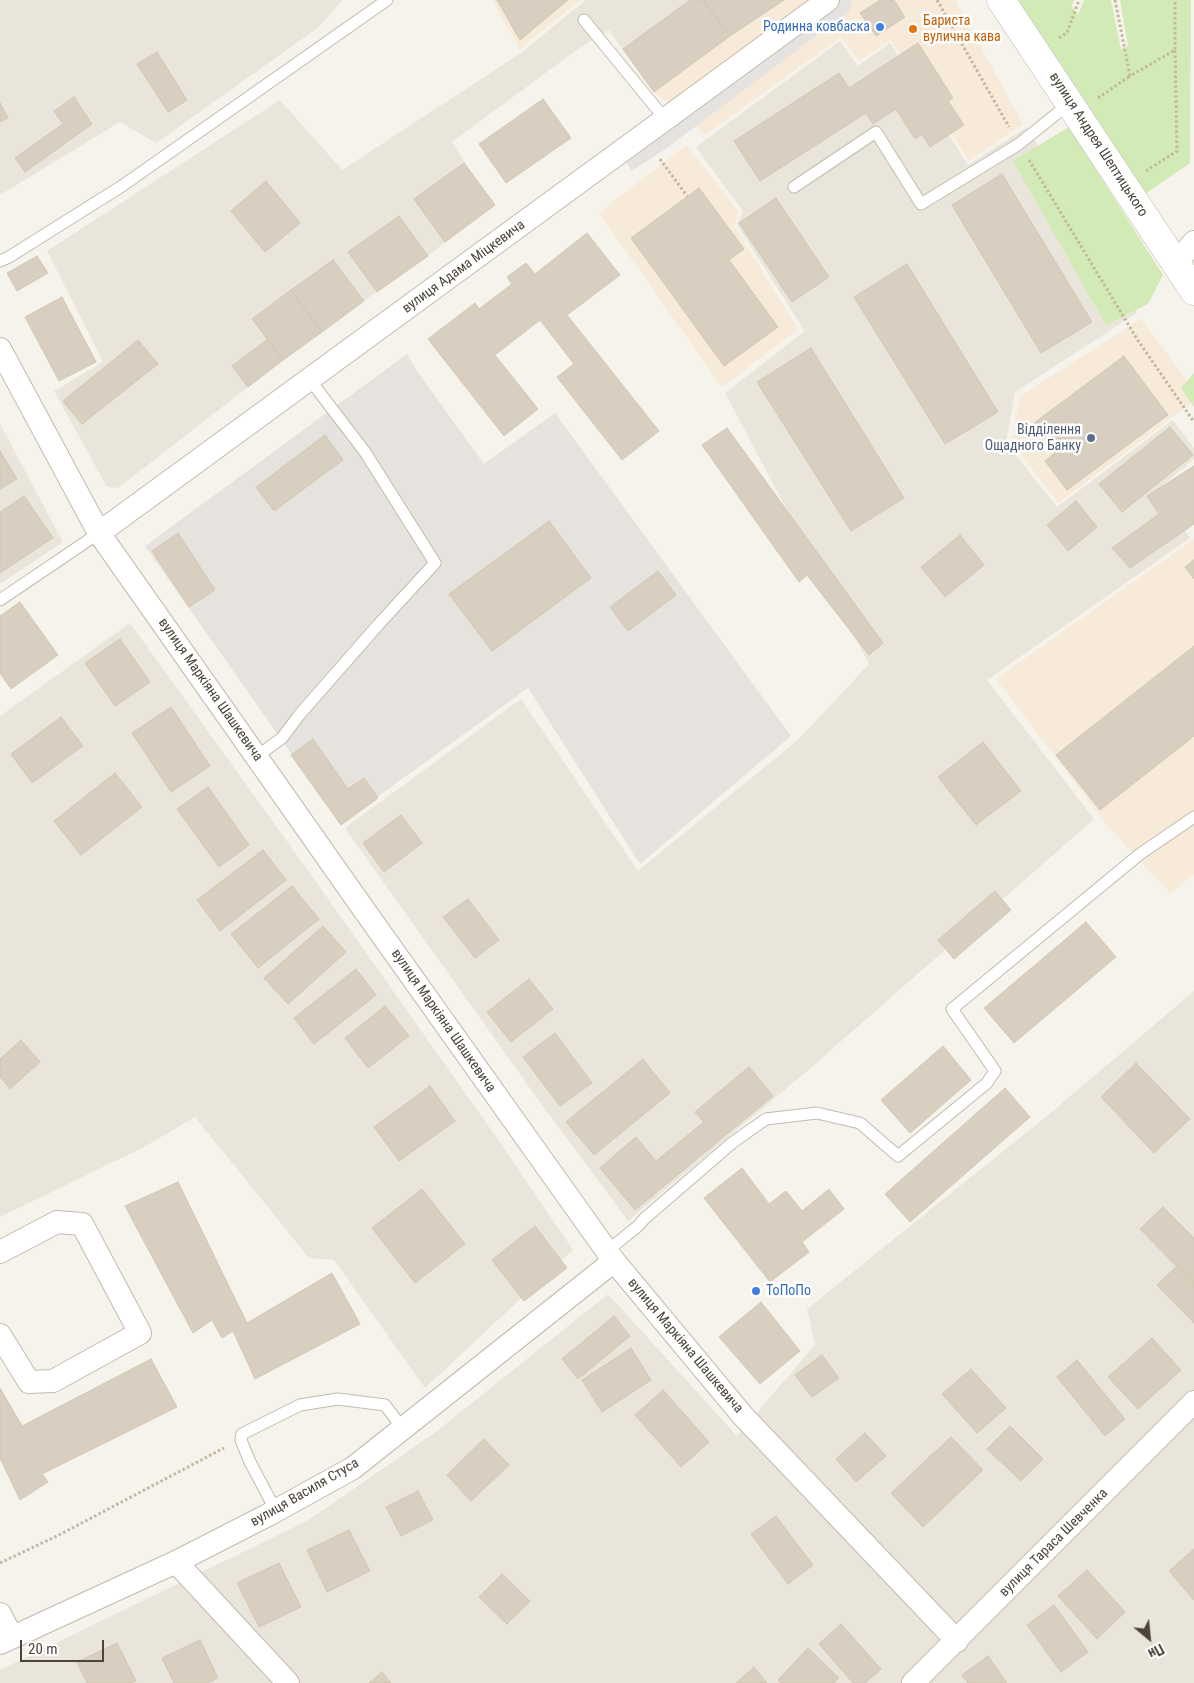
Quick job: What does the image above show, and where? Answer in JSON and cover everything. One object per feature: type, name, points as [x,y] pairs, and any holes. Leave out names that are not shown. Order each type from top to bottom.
[{"type":"street","name":"вулиця Адама Міцкевича","points":[[99,533],[828,0]]},
{"type":"street","name":"вулиця Андрея Шептицького","points":[[1001,0],[1081,102],[1175,264],[1194,291]]},
{"type":"street","points":[[1175,264],[1194,242]]},
{"type":"street","name":"вулиця Маркіяна Шашкевича","points":[[0,350],[99,533],[611,1256],[744,1416],[957,1641]]},
{"type":"street","points":[[0,1252],[57,1222],[82,1224],[140,1333],[53,1381],[29,1382],[0,1335]]},
{"type":"street","name":"вулиця Василя Стуса","points":[[0,1614],[6,1640],[176,1562],[276,1511],[352,1468],[403,1429],[611,1256]]},
{"type":"street","name":"вулиця Тараса Шевченка","points":[[913,1683],[1194,1402]]},
{"type":"street","points":[[176,1562],[288,1683]]},
{"type":"lane","points":[[0,261],[122,186],[386,0]]},
{"type":"lane","points":[[584,20],[665,119]]},
{"type":"lane","points":[[794,187],[876,132],[921,204],[1019,144],[1081,102]]},
{"type":"lane","points":[[256,757],[282,738],[300,714],[435,563],[365,452],[310,380]]},
{"type":"lane","points":[[0,600],[99,533]]},
{"type":"lane","points":[[611,1256],[644,1219],[732,1143],[766,1119],[817,1113],[860,1123],[898,1156],[987,1083],[995,1071],[952,1009],[1140,854],[1194,817]]},
{"type":"lane","points":[[276,1511],[250,1462],[241,1440],[242,1434],[300,1406],[338,1399],[385,1405],[403,1429]]},
{"type":"path","points":[[937,0],[1019,144],[1137,339],[1194,422]]},
{"type":"path","points":[[1067,33],[1079,0]]},
{"type":"path","points":[[1115,0],[1130,76]]},
{"type":"path","points":[[1151,167],[1176,151],[1175,0]]},
{"type":"path","points":[[1081,102],[1175,50]]},
{"type":"path","points":[[660,159],[687,196]]},
{"type":"path","points":[[0,1564],[241,1440]]},
{"type":"shaded area","points":[[0,0],[342,0],[319,27],[156,143],[120,122],[0,195]]},
{"type":"shaded area","points":[[492,0],[580,0],[520,49]]},
{"type":"shaded area","points":[[586,0],[762,0],[650,88],[609,30],[578,49],[452,142],[495,205],[248,387],[118,488],[107,487],[54,391],[103,362],[47,251],[280,100],[342,170],[521,53]]},
{"type":"shaded area","points":[[765,0],[955,0],[1023,124],[969,161],[891,40],[859,61],[841,37],[705,135],[652,90]]},
{"type":"shaded area","points":[[835,0],[852,0],[850,10],[667,148],[632,171],[623,158]]},
{"type":"shaded area","points":[[840,41],[858,66],[890,43],[968,165],[1027,127],[1137,313],[1015,392],[1006,443],[1057,507],[1173,420],[1194,448],[1194,459],[1156,491],[1190,538],[987,680],[1094,819],[806,1072],[628,1221],[534,1094],[345,828],[521,699],[638,871],[800,738],[869,664],[725,393],[805,331],[737,225],[743,211],[696,147]]},
{"type":"shaded area","points":[[686,145],[739,212],[734,226],[798,329],[722,387],[599,213]]},
{"type":"shaded area","points":[[1141,319],[1194,390],[1194,401],[1058,503],[1012,442],[1019,397]]},
{"type":"shaded area","points":[[407,354],[417,371],[484,464],[555,413],[791,736],[640,864],[528,688],[341,824],[145,546]]},
{"type":"shaded area","points":[[0,424],[63,542],[0,584]]},
{"type":"shaded area","points":[[1194,539],[1194,874],[1170,893],[1106,824],[996,679]]},
{"type":"shaded area","points":[[130,623],[307,869],[499,1141],[573,1250],[425,1388],[334,1260],[309,1258],[195,1117],[144,1147],[0,1217],[0,716]]},
{"type":"shaded area","points":[[1194,991],[1194,1683],[0,1683],[0,1670],[307,1521],[433,1434],[608,1294],[737,1436],[815,1345],[807,1309],[1047,1116]]},
{"type":"green space","points":[[1016,0],[1074,0],[1072,6],[1078,15],[1084,0],[1111,0],[1121,49],[1128,46],[1120,0],[1191,0],[1190,163],[1142,196]]},
{"type":"green space","points":[[1069,127],[1163,275],[1148,304],[1106,325],[1013,161]]},
{"type":"green space","points":[[1194,373],[1194,407],[1181,388]]},
{"type":"building","points":[[497,0],[568,0],[520,40]]},
{"type":"building","points":[[690,0],[703,0],[730,36],[654,92],[623,49]]},
{"type":"building","points":[[703,0],[784,0],[730,36]]},
{"type":"building","name":"Родинна ковбаска","points":[[880,0],[894,0],[905,17],[876,36],[860,13]]},
{"type":"building","points":[[918,43],[953,98],[948,101],[964,125],[930,147],[922,134],[915,139],[896,109],[873,124],[866,113],[760,181],[734,141],[839,73],[849,88]]},
{"type":"building","points":[[157,52],[187,100],[168,112],[137,64]]},
{"type":"building","points":[[74,97],[92,124],[25,172],[15,158],[63,124],[54,111]]},
{"type":"building","points":[[543,99],[571,138],[506,183],[479,144]]},
{"type":"building","points":[[0,103],[8,118],[0,122]]},
{"type":"building","points":[[464,163],[495,205],[445,242],[414,199]]},
{"type":"building","points":[[1002,174],[1092,322],[1041,353],[952,205]]},
{"type":"building","points":[[266,181],[300,223],[265,252],[231,211]]},
{"type":"building","points":[[699,188],[744,249],[729,260],[778,327],[724,366],[631,238]]},
{"type":"building","points":[[776,198],[829,277],[792,302],[739,223]]},
{"type":"building","points":[[399,216],[428,256],[377,292],[348,252]]},
{"type":"building","points":[[587,233],[620,275],[567,315],[659,431],[622,460],[557,377],[574,364],[540,320],[495,355],[538,409],[504,436],[428,339],[475,303],[479,309],[512,284],[507,277],[526,263],[535,274]]},
{"type":"building","points":[[37,256],[48,273],[17,291],[7,273]]},
{"type":"building","points":[[333,260],[364,301],[322,332],[291,290]]},
{"type":"building","points":[[907,264],[998,412],[945,444],[854,297]]},
{"type":"building","points":[[291,290],[322,332],[283,360],[252,319]]},
{"type":"building","points":[[62,297],[96,362],[59,381],[25,317]]},
{"type":"building","points":[[268,339],[283,360],[248,387],[232,366]]},
{"type":"building","points":[[138,340],[158,364],[82,424],[63,401]]},
{"type":"building","points":[[811,348],[904,498],[851,531],[757,382]]},
{"type":"building","name":"Відділення Ощадного Банку","points":[[1124,356],[1168,415],[1067,490],[1045,461],[1056,452],[1034,423]]},
{"type":"building","points":[[1170,427],[1193,455],[1122,512],[1099,484]]},
{"type":"building","points":[[727,428],[883,643],[869,655],[807,575],[799,582],[702,445]]},
{"type":"building","points":[[325,435],[343,460],[274,511],[256,487]]},
{"type":"building","points":[[0,451],[17,479],[0,489]]},
{"type":"building","points":[[1194,466],[1194,524],[1130,568],[1112,548],[1159,514],[1147,496]]},
{"type":"building","points":[[24,496],[53,538],[0,573],[0,512]]},
{"type":"building","points":[[1076,501],[1097,527],[1068,551],[1047,525]]},
{"type":"building","points":[[549,521],[591,578],[492,651],[449,594]]},
{"type":"building","points":[[178,533],[215,590],[189,607],[152,551]]},
{"type":"building","points":[[960,535],[984,565],[945,597],[921,567]]},
{"type":"building","points":[[1194,560],[1194,579],[1185,567]]},
{"type":"building","points":[[658,571],[676,595],[628,631],[610,607]]},
{"type":"building","points":[[20,602],[58,655],[11,689],[0,673],[0,616]]},
{"type":"building","points":[[120,639],[150,682],[115,706],[85,663]]},
{"type":"building","points":[[1194,646],[1194,736],[1100,810],[1056,755]]},
{"type":"building","points":[[171,707],[210,766],[171,792],[132,733]]},
{"type":"building","points":[[61,717],[83,746],[32,783],[11,754]]},
{"type":"building","points":[[313,739],[348,789],[364,778],[378,798],[341,825],[291,755]]},
{"type":"building","points":[[983,742],[1021,791],[976,825],[938,777]]},
{"type":"building","points":[[115,773],[142,807],[81,855],[54,821]]},
{"type":"building","points":[[208,787],[249,845],[219,867],[177,809]]},
{"type":"building","points":[[401,815],[422,843],[384,872],[363,843]]},
{"type":"building","points":[[263,850],[286,880],[220,931],[197,900]]},
{"type":"building","points":[[292,886],[319,919],[258,968],[231,934]]},
{"type":"building","points":[[995,891],[1011,910],[954,959],[938,940]]},
{"type":"building","points":[[468,899],[499,940],[475,958],[443,917]]},
{"type":"building","points":[[1086,922],[1116,957],[1014,1043],[984,1008]]},
{"type":"building","points":[[323,926],[346,952],[288,1004],[264,978]]},
{"type":"building","points":[[356,969],[376,995],[314,1044],[294,1018]]},
{"type":"building","points":[[529,979],[553,1009],[511,1042],[487,1012]]},
{"type":"building","points":[[385,1006],[409,1036],[368,1068],[345,1038]]},
{"type":"building","points":[[555,1033],[592,1083],[560,1106],[523,1057]]},
{"type":"building","points":[[21,1040],[40,1062],[10,1089],[0,1077],[0,1059]]},
{"type":"building","points":[[943,1046],[971,1080],[910,1133],[881,1100]]},
{"type":"building","points":[[643,1059],[670,1093],[594,1155],[566,1122]]},
{"type":"building","points":[[1136,1063],[1190,1119],[1154,1153],[1101,1097]]},
{"type":"building","points":[[749,1067],[773,1096],[635,1210],[600,1168],[636,1137],[656,1161],[704,1122],[695,1112]]},
{"type":"building","points":[[430,1086],[455,1121],[399,1161],[374,1127]]},
{"type":"building","points":[[1005,1088],[1030,1117],[910,1222],[885,1194]]},
{"type":"building","points":[[742,1168],[769,1204],[786,1191],[802,1211],[829,1189],[844,1209],[802,1242],[809,1252],[770,1282],[704,1198]]},
{"type":"building","points":[[178,1182],[247,1323],[332,1273],[360,1324],[255,1379],[233,1331],[222,1338],[212,1320],[193,1333],[125,1206]]},
{"type":"building","points":[[422,1189],[465,1244],[415,1283],[372,1228]]},
{"type":"building","points":[[1163,1207],[1194,1238],[1194,1284],[1140,1229]]},
{"type":"building","points":[[535,1226],[567,1268],[524,1301],[492,1260]]},
{"type":"building","points":[[1177,1266],[1194,1284],[1194,1323],[1157,1285]]},
{"type":"building","points":[[761,1302],[800,1351],[760,1384],[719,1337]]},
{"type":"building","points":[[614,1316],[630,1336],[578,1379],[562,1359]]},
{"type":"building","points":[[1152,1338],[1181,1370],[1138,1409],[1108,1377]]},
{"type":"building","points":[[631,1348],[651,1380],[602,1412],[582,1380]]},
{"type":"building","points":[[822,1355],[839,1378],[812,1397],[795,1375]]},
{"type":"building","points":[[151,1359],[177,1407],[42,1474],[48,1482],[20,1500],[0,1458],[0,1388],[22,1426]]},
{"type":"building","points":[[1077,1360],[1125,1419],[1105,1436],[1057,1377]]},
{"type":"building","points":[[971,1369],[1006,1408],[977,1433],[942,1394]]},
{"type":"building","points":[[663,1390],[709,1442],[681,1467],[635,1415]]},
{"type":"building","points":[[1010,1426],[1043,1459],[1021,1481],[987,1449]]},
{"type":"building","points":[[865,1433],[886,1456],[856,1482],[836,1459]]},
{"type":"building","points":[[951,1437],[983,1470],[923,1527],[891,1493]]},
{"type":"building","points":[[484,1439],[509,1465],[471,1501],[447,1475]]},
{"type":"building","points":[[418,1491],[433,1520],[401,1536],[386,1507]]},
{"type":"building","points":[[776,1516],[813,1565],[788,1584],[751,1534]]},
{"type":"building","points":[[349,1530],[370,1571],[327,1592],[307,1550]]},
{"type":"building","points":[[1194,1549],[1194,1600],[1169,1571]]},
{"type":"building","points":[[279,1563],[301,1607],[259,1627],[237,1583]]},
{"type":"building","points":[[1087,1570],[1125,1612],[1097,1639],[1058,1596]]},
{"type":"building","points":[[502,1574],[530,1601],[507,1624],[479,1597]]},
{"type":"building","points":[[1054,1605],[1088,1652],[1061,1672],[1027,1625]]},
{"type":"building","points":[[841,1624],[881,1669],[865,1683],[853,1683],[819,1644]]},
{"type":"building","points":[[200,1640],[218,1678],[208,1683],[174,1683],[162,1658]]},
{"type":"building","points":[[117,1643],[136,1681],[131,1683],[87,1683],[77,1662]]},
{"type":"building","points":[[808,1648],[839,1678],[834,1683],[781,1683],[778,1680]]},
{"type":"building","points":[[988,1656],[1007,1683],[968,1683],[962,1675]]},
{"type":"building","points":[[754,1667],[767,1683],[736,1683]]},
{"type":"building","points":[[382,1672],[391,1683],[369,1683]]},
{"type":"place","name":"Родинна ковбаска","points":[[880,27]]},
{"type":"place","name":"Бариста вулична кава","points":[[913,29]]},
{"type":"place","name":"Відділення Ощадного Банку","points":[[1091,438]]},
{"type":"place","name":"ТоПоПо","points":[[756,1291]]}]
